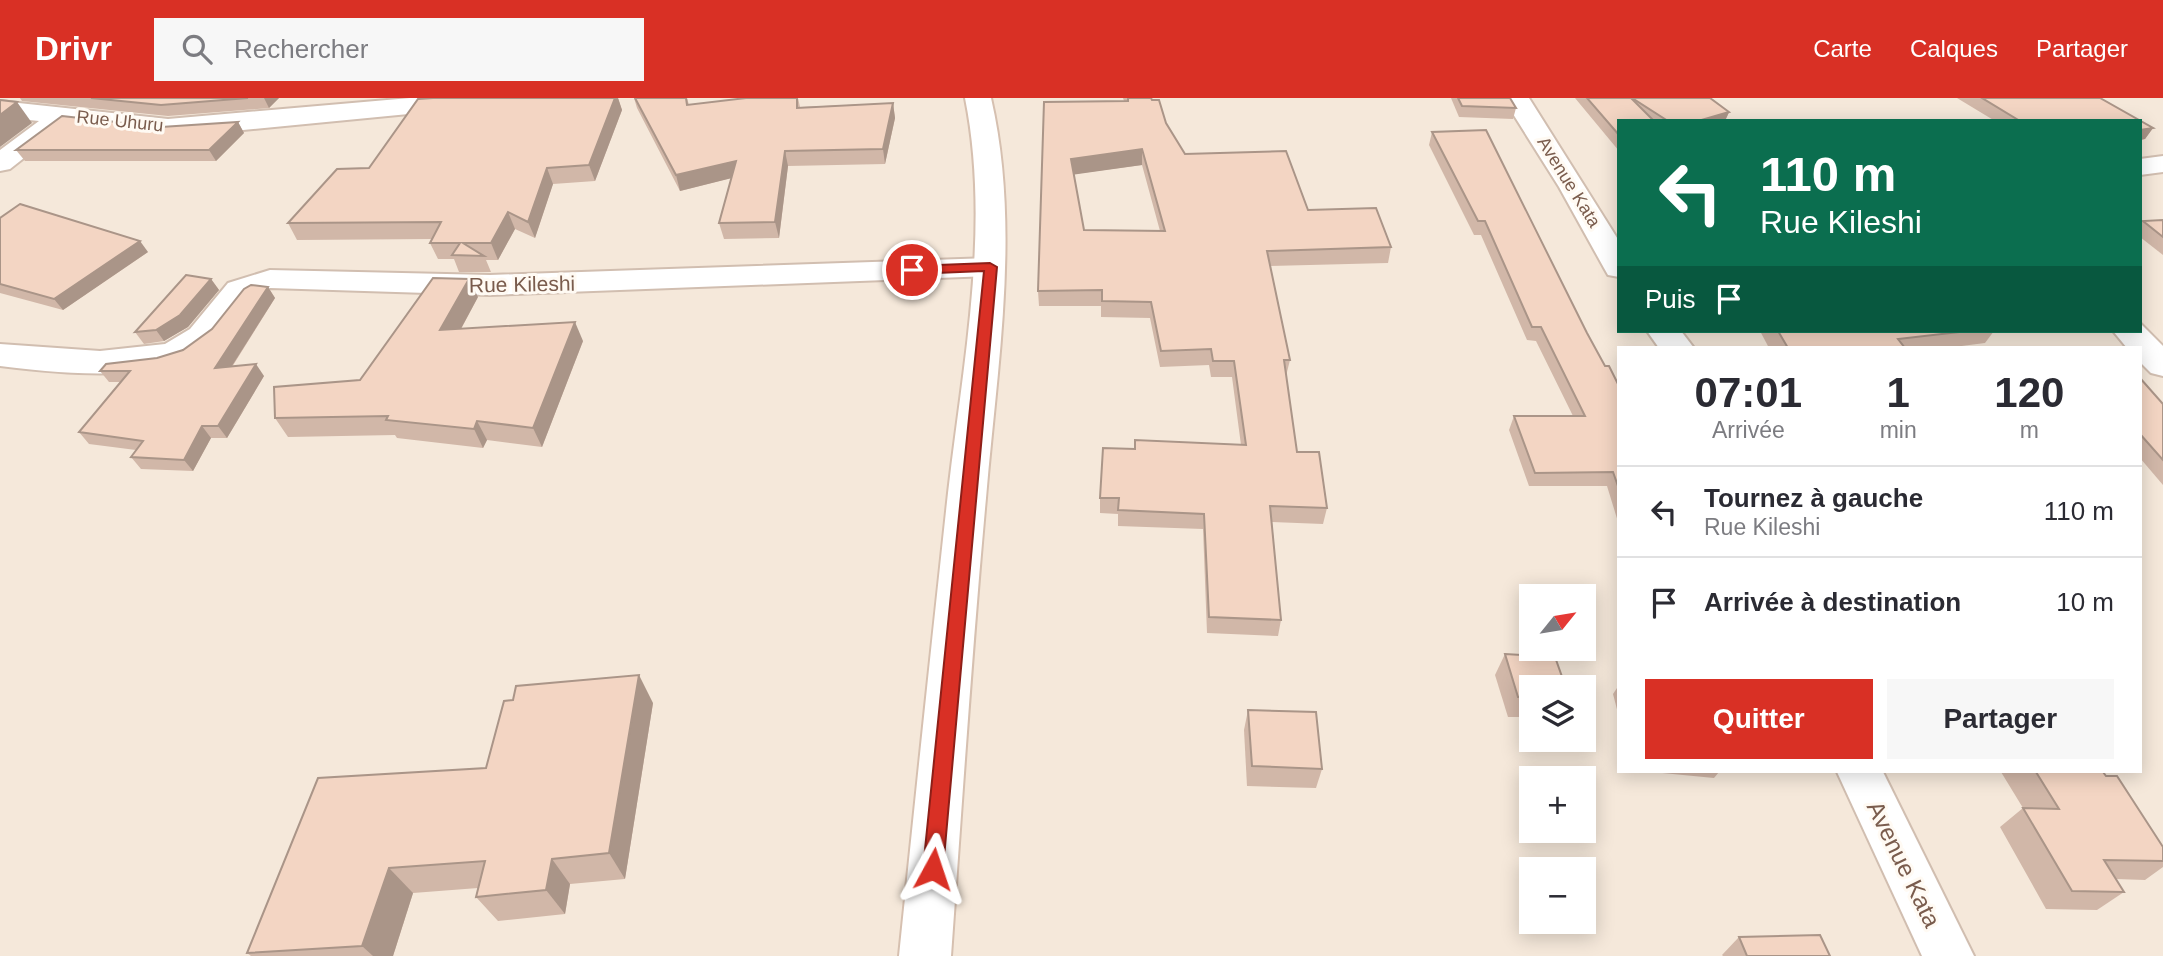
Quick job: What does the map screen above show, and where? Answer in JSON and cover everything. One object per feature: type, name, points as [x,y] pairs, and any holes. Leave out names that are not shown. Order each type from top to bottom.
[{"type":"street","name":"Rue Uhuru","points":[[0,109],[168,127],[491,98]]},
{"type":"street","points":[[925,956],[956,604],[990,267],[987,140],[978,98]]},
{"type":"street","name":"Avenue Kata","points":[[1516,98],[1573,187],[1617,264]]},
{"type":"street","points":[[0,163],[63,116]]},
{"type":"street","points":[[2142,167],[2163,164]]},
{"type":"street","name":"Rue Kileshi","points":[[0,355],[114,361],[166,357],[194,344],[211,328],[235,293],[270,279],[490,285],[990,267]]},
{"type":"street","points":[[2131,333],[2163,365]]},
{"type":"street","name":"Avenue Kata","points":[[1860,773],[1948,956]]},
{"type":"shaded area","points":[[0,98],[2163,98],[2163,956],[0,956]]},
{"type":"building","points":[[91,98],[248,98],[161,105]]},
{"type":"building","points":[[615,98],[589,165],[547,168],[528,222],[508,212],[491,243],[463,243],[484,256],[452,255],[460,243],[430,243],[441,222],[288,223],[337,169],[369,168],[418,99]]},
{"type":"building","points":[[635,98],[686,98],[687,105],[746,98],[797,98],[797,108],[893,103],[883,149],[785,151],[775,222],[719,223],[736,161],[676,175]]},
{"type":"building","points":[[1128,98],[1159,100],[1166,123],[1185,154],[1286,151],[1308,210],[1376,208],[1391,247],[1267,251],[1290,360],[1284,360],[1297,452],[1319,452],[1327,508],[1270,506],[1281,620],[1209,617],[1204,514],[1118,510],[1119,498],[1100,498],[1103,448],[1135,449],[1135,440],[1246,445],[1234,361],[1213,361],[1211,349],[1161,351],[1151,302],[1102,301],[1102,290],[1038,291],[1044,102],[1128,101]],"holes":[[[1142,149],[1165,231],[1084,230],[1071,159]]]},
{"type":"building","points":[[1458,98],[1510,98],[1516,108],[1462,106]]},
{"type":"building","points":[[1587,98],[1631,98],[1652,119],[1617,119],[1617,133]]},
{"type":"building","points":[[1632,98],[1710,98],[1729,112],[1705,119],[1665,119]]},
{"type":"building","points":[[1982,98],[2100,98],[2137,119],[2017,119]]},
{"type":"building","points":[[0,100],[17,102],[0,115]]},
{"type":"building","points":[[62,116],[161,127],[238,122],[209,150],[16,150]]},
{"type":"building","points":[[2142,122],[2153,128],[2142,130]]},
{"type":"building","points":[[1486,130],[1587,333],[1617,382],[1617,483],[1613,472],[1535,473],[1514,416],[1585,416],[1541,327],[1532,327],[1485,221],[1478,221],[1432,132]]},
{"type":"building","points":[[20,204],[140,241],[54,299],[0,284],[0,218]]},
{"type":"building","points":[[2163,220],[2163,237],[2143,221]]},
{"type":"building","points":[[186,275],[211,279],[180,315],[156,330],[135,332]]},
{"type":"building","points":[[433,278],[469,279],[440,330],[575,322],[533,428],[477,421],[474,429],[386,420],[388,416],[275,418],[274,387],[360,380]]},
{"type":"building","points":[[251,285],[268,287],[215,368],[256,364],[218,426],[202,426],[184,460],[131,457],[143,441],[79,432],[130,371],[100,371],[106,364],[157,358],[183,350],[212,329],[244,289]]},
{"type":"building","points":[[1779,333],[1950,333],[1898,339],[1903,346],[1787,346]]},
{"type":"building","points":[[2142,380],[2163,404],[2163,460],[2142,436]]},
{"type":"building","points":[[1505,654],[1519,655],[1519,662],[1557,662],[1561,675],[1519,675],[1518,697]]},
{"type":"building","points":[[639,675],[609,853],[552,859],[546,890],[476,897],[485,861],[389,868],[362,946],[247,953],[318,778],[486,768],[504,701],[513,700],[516,686]]},
{"type":"building","points":[[1248,710],[1316,712],[1322,769],[1252,766]]},
{"type":"building","points":[[2037,773],[2104,773],[2106,776],[2117,776],[2163,847],[2163,861],[2104,860],[2124,892],[2072,891],[2023,808],[2059,809]]},
{"type":"building","points":[[1820,935],[1830,956],[1747,956],[1739,937]]},
{"type":"route","points":[[912,270],[990,267],[933,869]]}]
